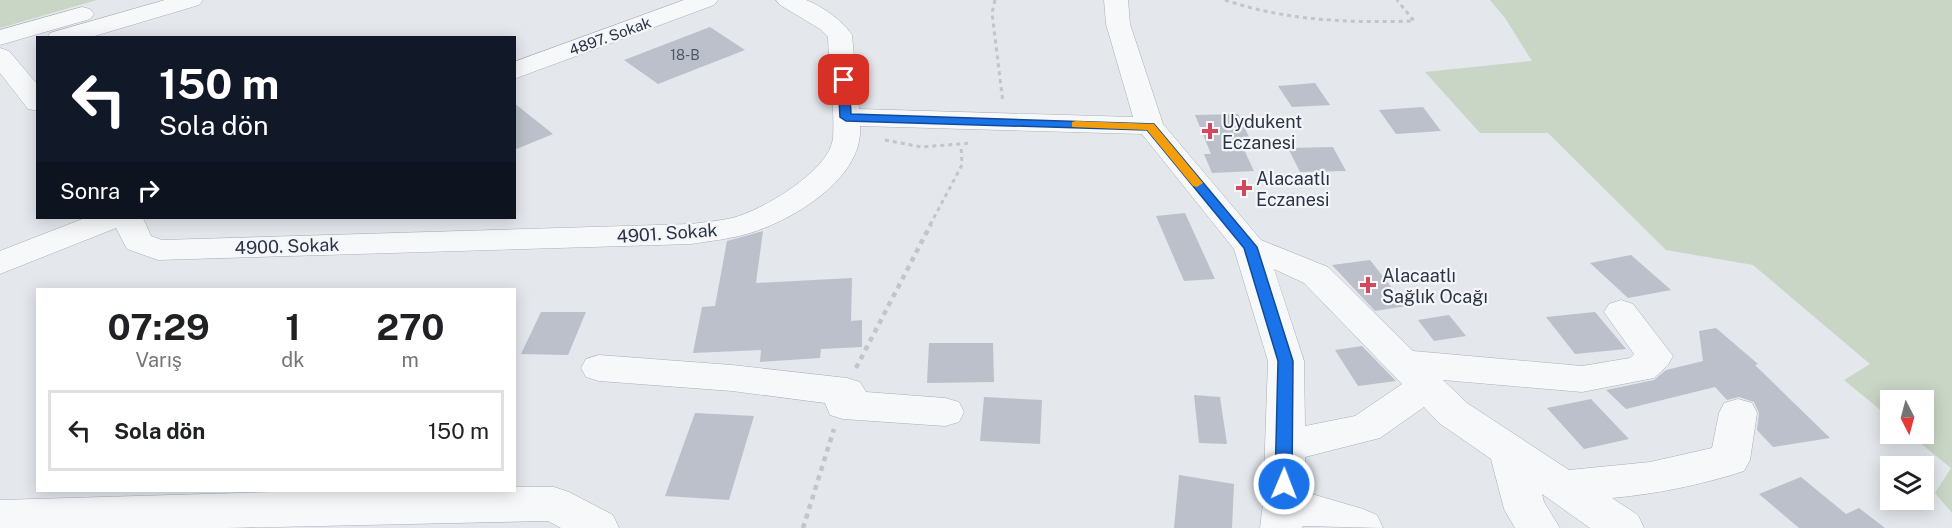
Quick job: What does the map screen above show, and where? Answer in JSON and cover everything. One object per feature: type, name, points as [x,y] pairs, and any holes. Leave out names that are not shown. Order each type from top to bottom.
[{"type":"street","points":[[0,38],[132,0]]},
{"type":"street","points":[[66,36],[191,0]]},
{"type":"street","name":"4897. Sokak","points":[[516,70],[706,0]]},
{"type":"street","name":"4901. Sokak","points":[[464,241],[691,234],[750,223],[787,205],[834,168],[847,140],[840,35],[829,24],[788,0]]},
{"type":"street","points":[[1116,0],[1118,24],[1150,126],[1250,247],[1286,361],[1282,516],[1348,521],[1362,528]]},
{"type":"street","points":[[36,45],[0,55],[36,100]]},
{"type":"street","points":[[846,117],[1150,126]]},
{"type":"street","points":[[0,263],[110,219]]},
{"type":"street","name":"4900. Sokak","points":[[128,219],[138,242],[158,250],[464,241]]},
{"type":"street","points":[[1250,247],[1316,274],[1453,413],[1623,528]]},
{"type":"street","points":[[1284,446],[1366,428],[1415,375],[1582,379],[1641,369],[1655,356],[1621,312]]},
{"type":"street","points":[[599,368],[732,378],[845,399],[945,412]]},
{"type":"street","points":[[1562,487],[1650,478],[1730,460],[1738,412]]},
{"type":"street","points":[[1509,451],[1525,509],[1539,528]]},
{"type":"street","points":[[0,517],[460,516],[554,504],[598,528]]},
{"type":"path","points":[[994,0],[992,13],[1005,122]]},
{"type":"path","points":[[1225,0],[1250,10],[1312,20],[1414,21],[1397,0]]},
{"type":"path","points":[[803,528],[858,362],[962,165],[961,145]]},
{"type":"green space","points":[[0,0],[97,0],[0,28]]},
{"type":"green space","points":[[1490,0],[1952,0],[1952,513],[1935,493],[1951,468],[1921,444],[1934,444],[1934,390],[1880,390],[1880,410],[1844,380],[1870,364],[1753,265],[1666,250],[1548,133],[1480,133],[1425,72],[1532,61],[1505,18]]},
{"type":"building","points":[[710,27],[745,50],[658,84],[624,60]]},
{"type":"building","points":[[1315,83],[1330,105],[1292,107],[1278,86]]},
{"type":"building","points":[[516,105],[553,134],[516,149]]},
{"type":"building","points":[[1423,107],[1441,131],[1396,134],[1379,110]]},
{"type":"building","points":[[1238,114],[1251,141],[1240,141],[1254,171],[1212,173],[1204,154],[1211,154],[1195,115]]},
{"type":"building","points":[[1333,147],[1346,171],[1300,172],[1288,148]]},
{"type":"building","points":[[1185,213],[1215,279],[1184,281],[1156,216]]},
{"type":"building","points":[[763,231],[756,283],[852,278],[851,321],[862,320],[862,347],[821,349],[820,358],[760,362],[761,350],[693,353],[702,307],[715,306],[727,241]]},
{"type":"building","points":[[1631,255],[1671,290],[1628,298],[1590,263]]},
{"type":"building","name":"Alacaatlı Sağlık Ocağı","points":[[1370,260],[1406,306],[1375,311],[1332,265]]},
{"type":"building","points":[[541,312],[586,312],[568,355],[521,354]]},
{"type":"building","points":[[1595,312],[1626,349],[1575,354],[1546,317]]},
{"type":"building","points":[[1449,315],[1466,336],[1434,341],[1418,320]]},
{"type":"building","points":[[1716,328],[1758,364],[1755,365],[1830,438],[1773,447],[1757,430],[1759,413],[1754,402],[1739,397],[1727,400],[1715,387],[1626,409],[1606,390],[1654,380],[1666,370],[1703,361],[1699,331]]},
{"type":"building","points":[[929,343],[993,343],[994,382],[927,383]]},
{"type":"building","points":[[1362,346],[1396,381],[1358,386],[1335,350]]},
{"type":"building","points":[[1194,395],[1220,397],[1227,444],[1199,443]]},
{"type":"building","points":[[984,397],[1042,400],[1040,444],[980,441]]},
{"type":"building","points":[[1591,399],[1629,439],[1584,449],[1547,408]]},
{"type":"building","points":[[695,413],[754,416],[729,500],[665,496]]},
{"type":"building","points":[[1179,475],[1234,484],[1232,528],[1174,528]]},
{"type":"building","points":[[1801,477],[1846,514],[1859,508],[1885,528],[1799,528],[1759,494]]},
{"type":"slow traffic","points":[[1076,124],[1150,126],[1197,183]]},
{"type":"place","name":"Uydukent Eczanesi","points":[[1210,131]]},
{"type":"place","name":"Alacaatlı Eczanesi","points":[[1244,188]]},
{"type":"place","name":"Alacaatlı Sağlık Ocağı","points":[[1368,285]]},
{"type":"route","points":[[844,80],[846,117],[1150,126],[1250,247],[1286,361],[1284,484]]}]
